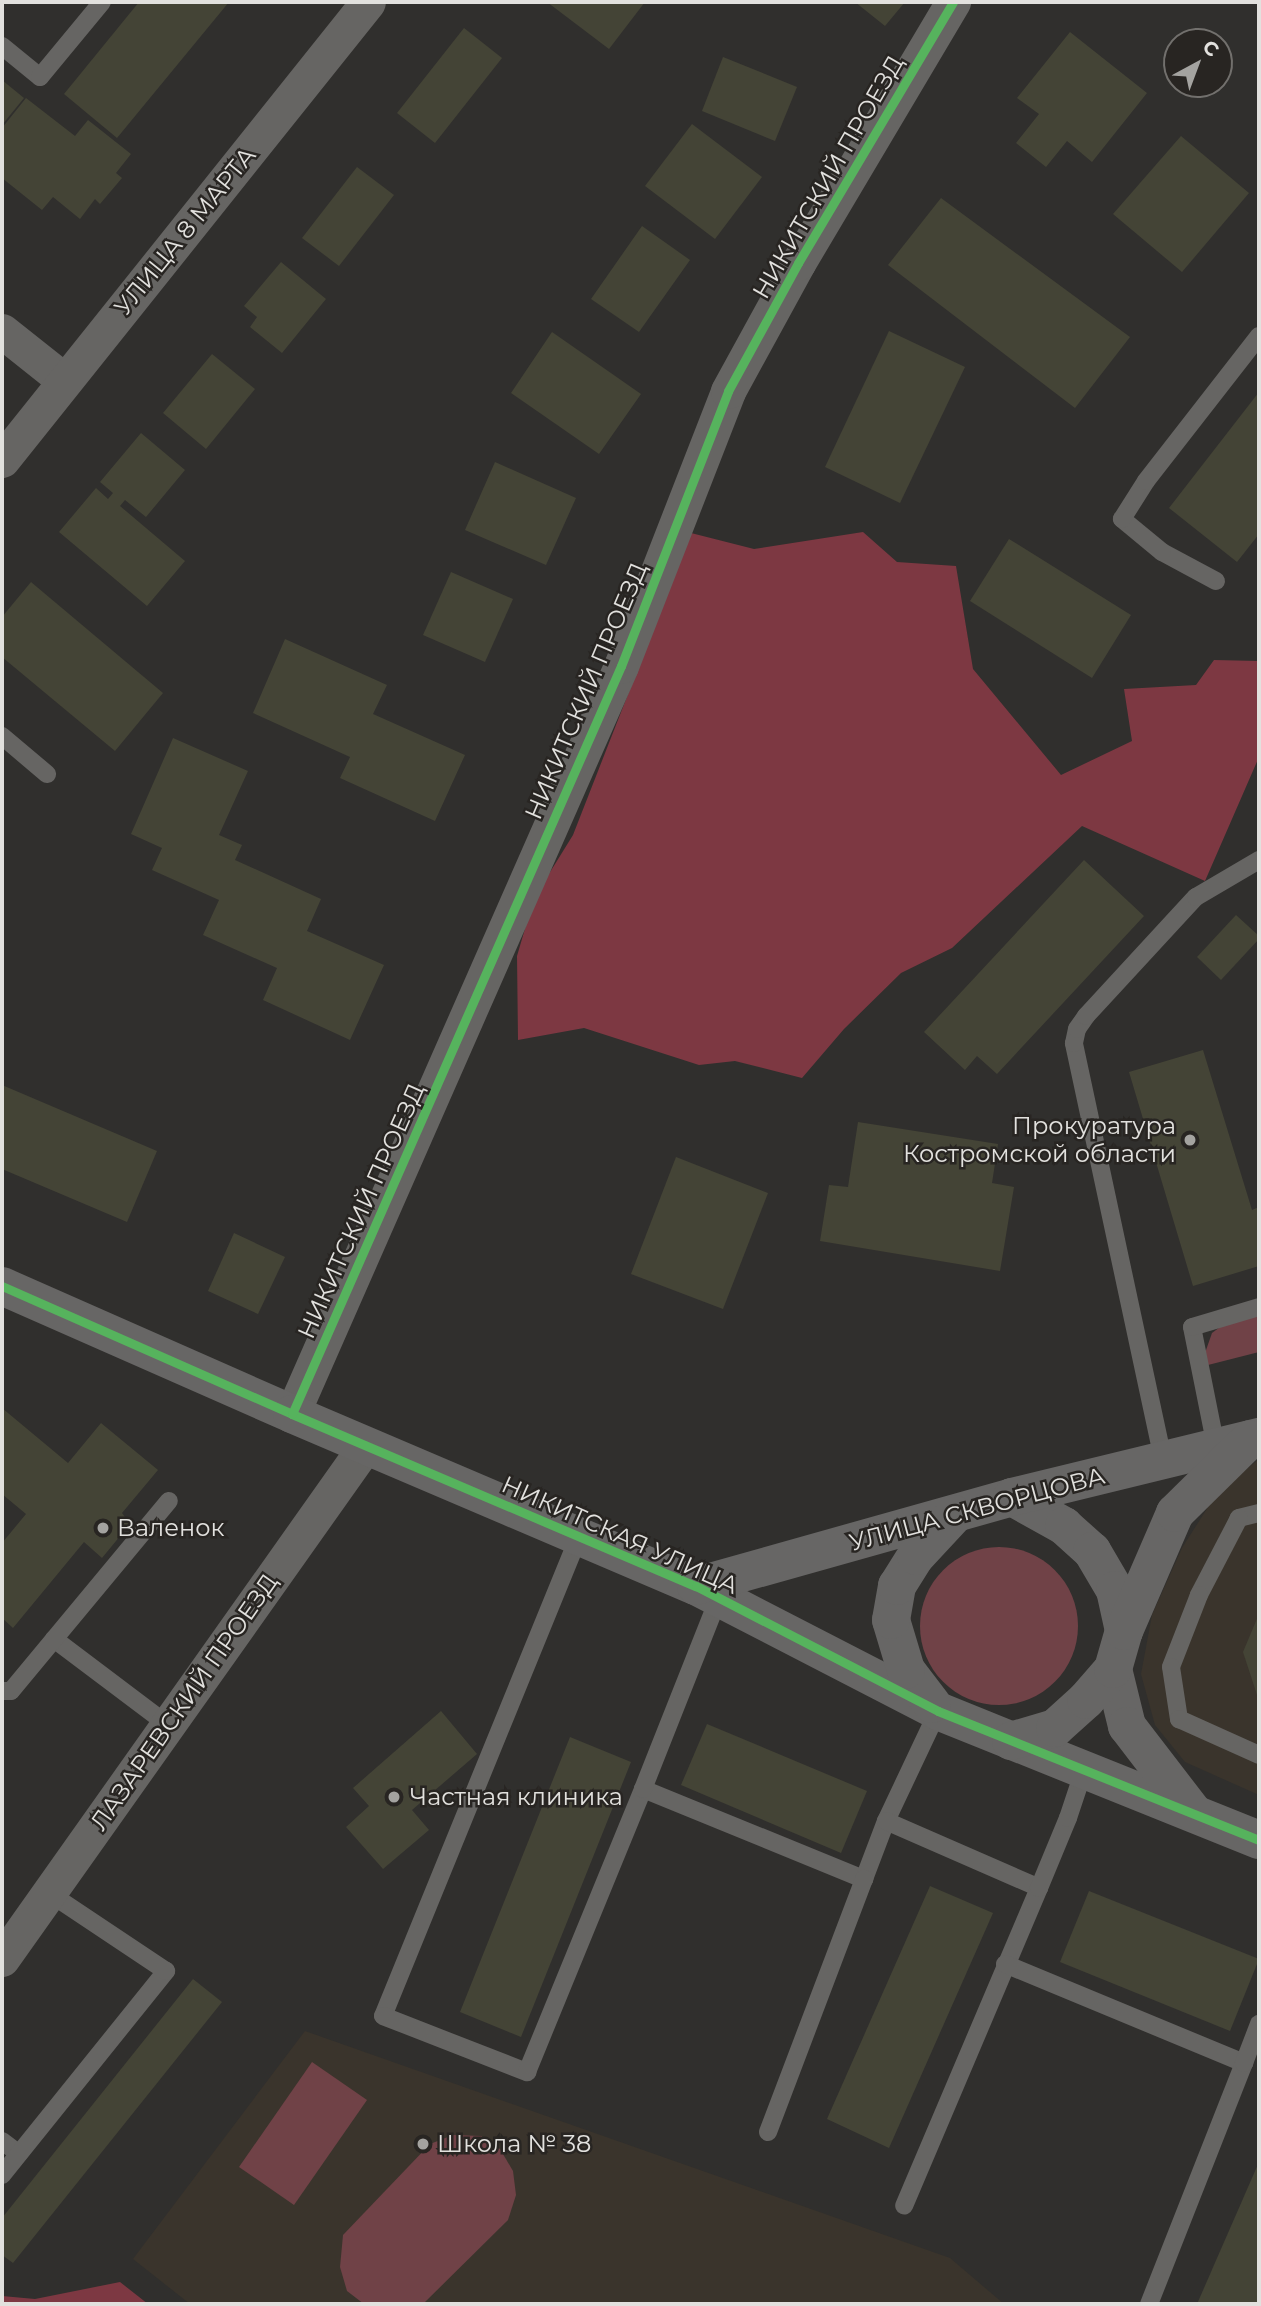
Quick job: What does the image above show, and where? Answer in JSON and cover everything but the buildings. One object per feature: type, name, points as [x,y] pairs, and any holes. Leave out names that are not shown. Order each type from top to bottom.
[{"type":"street","name":"УЛИЦА 8 МАРТА","points":[[2,460],[368,2]]},
{"type":"street","name":"НИКИТСКИЙ ПРОЕЗД","points":[[292,1414],[621,666],[728,391],[798,263],[953,2]]},
{"type":"street","points":[[2,331],[65,381]]},
{"type":"street","name":"НИКИТСКАЯ УЛИЦА","points":[[2,1286],[292,1414],[708,1592],[938,1711],[1259,1840]]},
{"type":"street","points":[[1011,1741],[1055,1728],[1086,1700],[1113,1669],[1124,1631],[1174,1513],[1242,1441]]},
{"type":"street","name":"УЛИЦА СКВОРЦОВА","points":[[708,1592],[1012,1497],[1242,1441]]},
{"type":"street","name":"ЛАЗАРЕВСКИЙ ПРОЕЗД","points":[[2,1959],[366,1445]]},
{"type":"street","points":[[1012,1497],[1064,1526],[1092,1551],[1115,1590],[1124,1631]]},
{"type":"street","points":[[938,1711],[906,1670],[891,1620],[897,1586],[916,1556],[955,1514]]},
{"type":"street","points":[[1113,1669],[1127,1726],[1193,1812]]},
{"type":"lane","points":[[2,46],[40,77],[102,2]]},
{"type":"lane","points":[[1216,581],[1162,552],[1122,519],[1146,481],[1259,336]]},
{"type":"lane","points":[[2,736],[47,774]]},
{"type":"lane","points":[[1163,1459],[1074,1043],[1077,1029],[1086,1016],[1196,897],[1259,860]]},
{"type":"lane","points":[[1242,1441],[1192,1327],[1259,1307]]},
{"type":"lane","points":[[2,1690],[11,1691],[169,1501]]},
{"type":"lane","points":[[1259,1513],[1239,1518],[1199,1595],[1171,1667],[1179,1719],[1259,1755]]},
{"type":"lane","points":[[579,1536],[383,2016],[527,2072],[643,1789],[708,1592]]},
{"type":"lane","points":[[54,1639],[167,1724]]},
{"type":"lane","points":[[768,2132],[886,1821],[938,1711]]},
{"type":"lane","points":[[904,2206],[1068,1818],[1084,1770]]},
{"type":"lane","points":[[643,1789],[864,1879]]},
{"type":"lane","points":[[886,1821],[1039,1888]]},
{"type":"lane","points":[[2,2175],[166,1971],[48,1893]]},
{"type":"lane","points":[[1005,1964],[1244,2063]]},
{"type":"lane","points":[[1149,2304],[1259,2024]]},
{"type":"lane","points":[[2,2141],[19,2154]]},
{"type":"shaded area","points":[[863,532],[897,562],[956,566],[973,669],[1061,775],[1132,741],[1124,689],[1196,685],[1214,660],[1259,661],[1259,757],[1205,881],[1082,826],[952,948],[901,973],[844,1029],[802,1078],[735,1061],[699,1065],[584,1028],[518,1040],[517,956],[534,898],[573,835],[691,533],[754,549]]},
{"type":"shaded area","points":[[1259,1314],[1259,1352],[1208,1365],[1205,1353],[1212,1333],[1220,1327]]},
{"type":"shaded area","points":[[1259,1459],[1259,1795],[1185,1762],[1155,1725],[1141,1674],[1152,1615],[1182,1548],[1217,1493]]},
{"type":"shaded area","points":[[999,1547],[1029,1553],[1055,1570],[1072,1596],[1078,1626],[1072,1656],[1055,1682],[1029,1699],[999,1705],[969,1699],[943,1682],[926,1656],[920,1626],[926,1596],[943,1570],[969,1553]]},
{"type":"shaded area","name":"Школа № 38","points":[[305,2031],[950,2258],[1004,2304],[190,2304],[133,2259]]},
{"type":"shaded area","points":[[312,2062],[367,2100],[294,2205],[239,2167]]},
{"type":"shaded area","points":[[453,2135],[481,2136],[500,2149],[513,2171],[516,2195],[508,2220],[423,2304],[364,2304],[347,2291],[340,2267],[343,2235],[430,2144]]},
{"type":"shaded area","points":[[120,2282],[148,2304],[2,2304],[2,2296],[35,2299]]},
{"type":"cycle path","points":[[292,1414],[621,666],[728,391],[798,263],[953,2]]},
{"type":"cycle path","points":[[2,1286],[292,1414],[696,1586],[938,1711],[1259,1840]]},
{"type":"place","name":"Прокуратура Костромской области","points":[[1190,1140]]},
{"type":"place","name":"Валенок","points":[[103,1528]]},
{"type":"place","name":"Частная клиника","points":[[394,1797]]},
{"type":"place","name":"Школа № 38","points":[[423,2144]]}]
